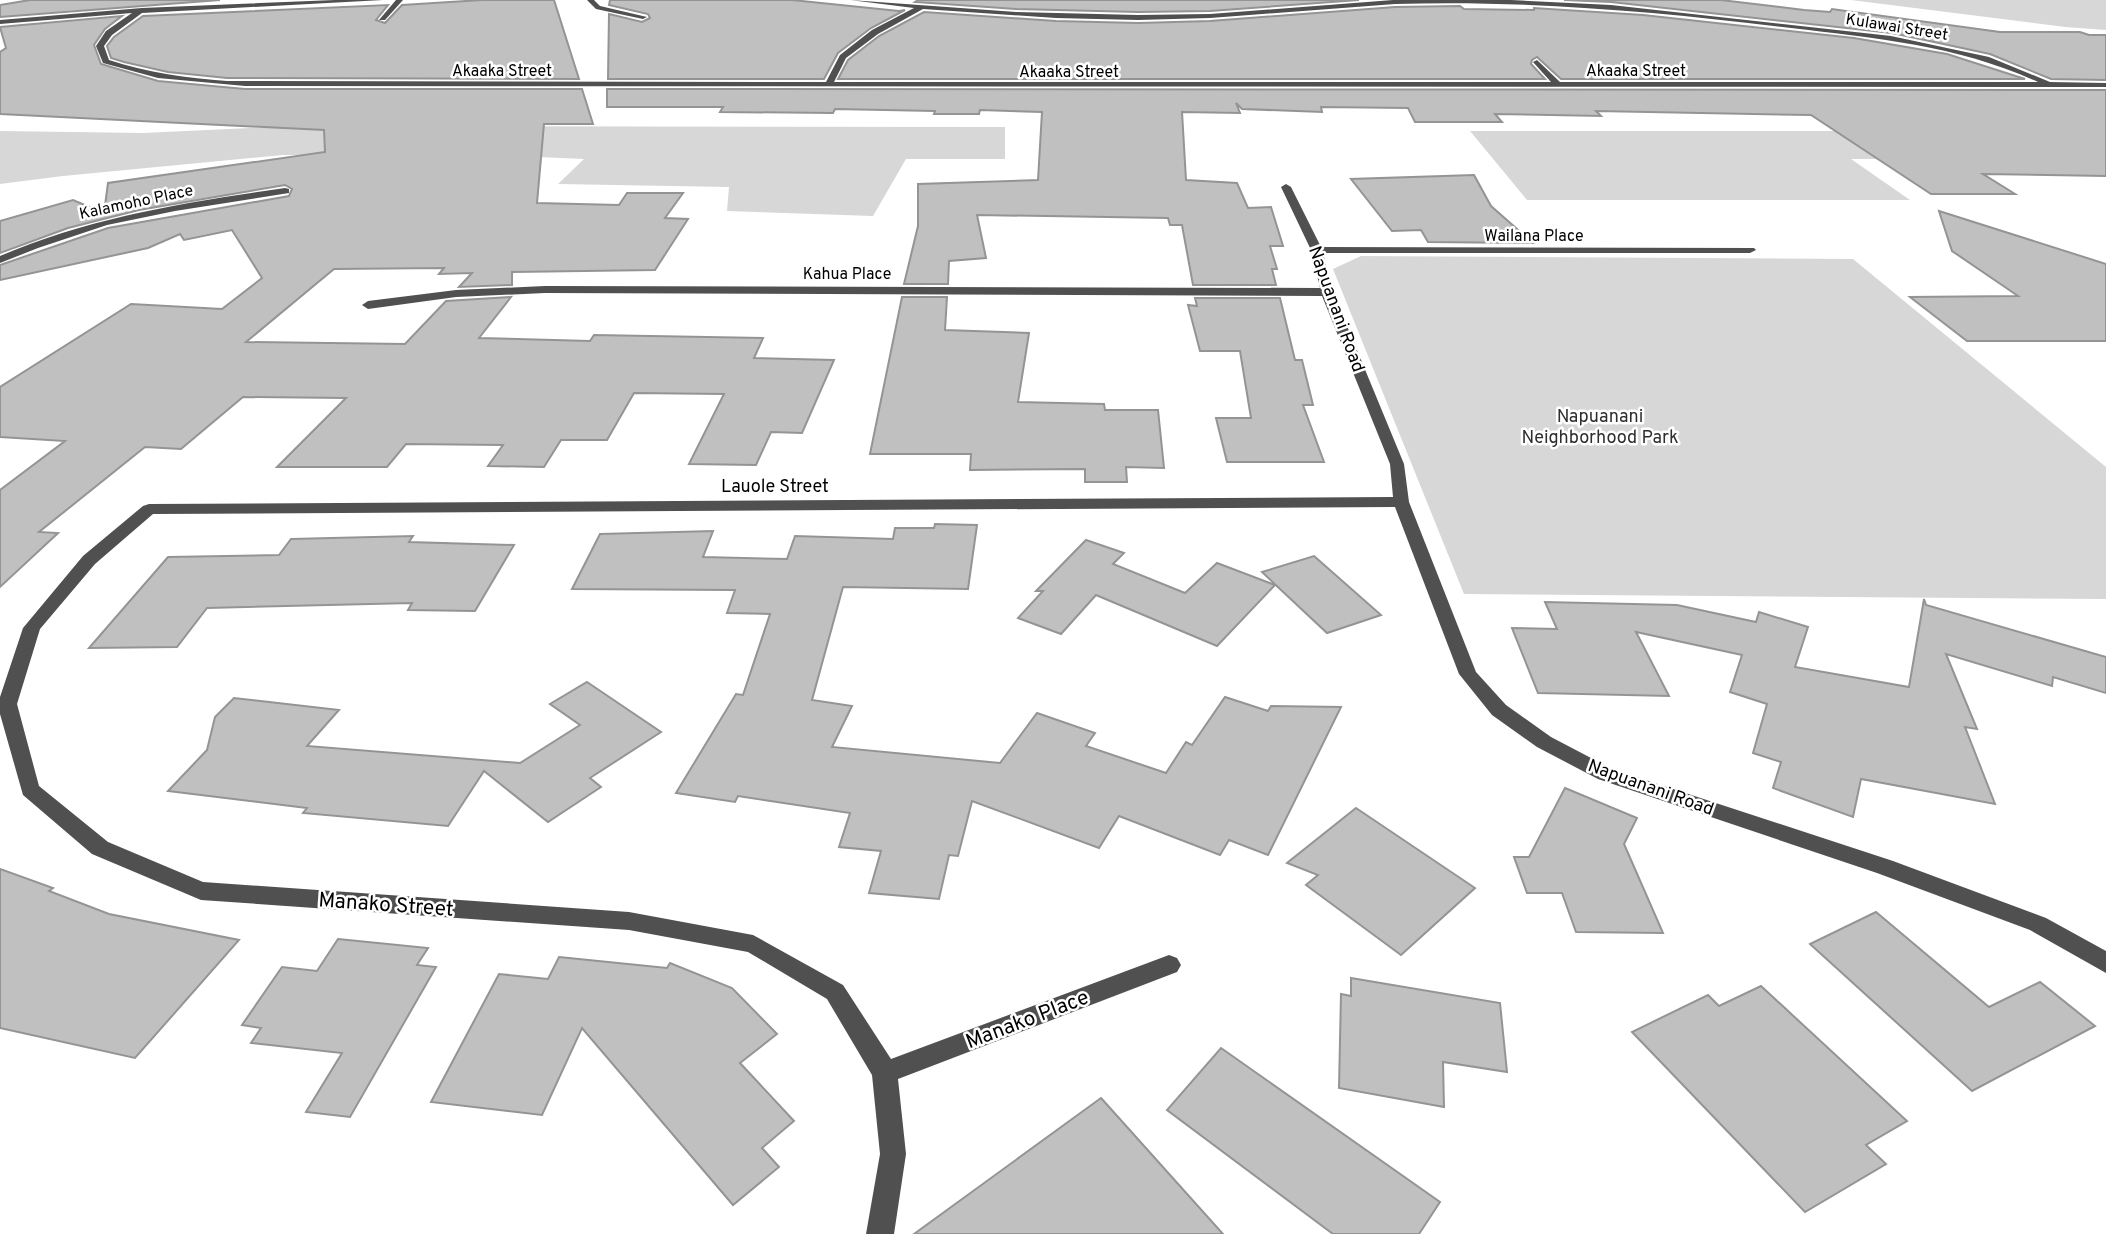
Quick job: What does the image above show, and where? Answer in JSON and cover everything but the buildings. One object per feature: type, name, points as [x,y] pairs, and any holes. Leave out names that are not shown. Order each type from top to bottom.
[{"type":"street","points":[[0,22],[142,10],[380,0]]},
{"type":"street","points":[[382,18],[400,0]]},
{"type":"street","points":[[590,0],[598,8],[643,17]]},
{"type":"street","name":"Kulawai Street","points":[[853,0],[1005,14],[1131,18],[1227,15],[1423,1],[1604,6],[1748,20],[1906,41],[1960,51],[2009,65],[2050,85]]},
{"type":"street","points":[[829,84],[844,57],[875,32],[921,7]]},
{"type":"street","name":"Akaaka Street","points":[[142,10],[104,39],[100,46],[107,61],[150,75],[187,81],[245,84],[2106,85]]},
{"type":"street","points":[[1537,62],[1556,83]]},
{"type":"street","name":"Napuanani Road","points":[[1286,187],[1317,250],[1328,292],[1397,464],[1401,502],[1468,674],[1499,710],[1544,742],[1605,774],[1885,867],[2038,924],[2106,964]]},
{"type":"street","name":"Kalamoho Place","points":[[0,260],[73,230],[117,218],[285,191]]},
{"type":"street","name":"Wailana Place","points":[[1317,250],[1750,250]]},
{"type":"street","name":"Kahua Place","points":[[369,305],[424,295],[505,291],[997,288],[1328,292]]},
{"type":"street","name":"Lauole Street","points":[[149,509],[1401,502]]},
{"type":"street","name":"Manako Street","points":[[149,509],[89,560],[32,628],[7,704],[30,790],[100,848],[201,891],[629,921],[753,944],[835,992],[884,1073],[893,1154],[880,1234]]},
{"type":"street","name":"Manako Place","points":[[884,1073],[1169,965]]},
{"type":"green space","points":[[1851,0],[2106,0],[2106,30],[2065,27]]},
{"type":"green space","points":[[292,126],[1005,127],[1005,159],[906,159],[873,216],[727,211],[729,187],[558,184],[584,159],[470,154],[283,155],[0,184],[0,131],[143,133]]},
{"type":"green space","points":[[1470,131],[1952,131],[2001,159],[1851,159],[1910,200],[1527,200]]},
{"type":"green space","name":"Napuanani Neighborhood Park","points":[[1361,256],[1853,259],[2106,467],[2106,599],[1464,594],[1333,269]]}]
